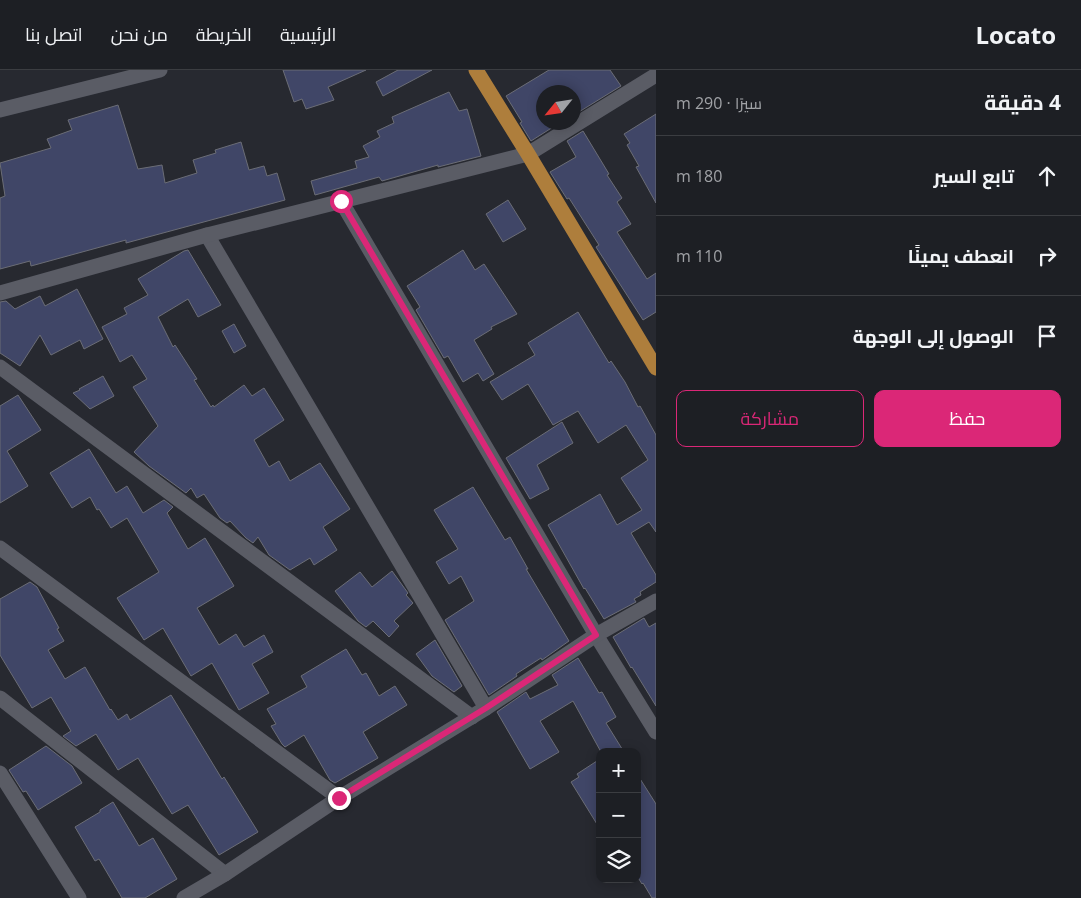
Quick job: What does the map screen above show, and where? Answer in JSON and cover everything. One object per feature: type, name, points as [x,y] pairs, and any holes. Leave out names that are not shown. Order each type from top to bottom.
[{"type":"main road","points":[[476,70],[656,368]]},
{"type":"street","points":[[0,110],[160,70]]},
{"type":"street","points":[[0,293],[207,235],[528,154],[646,76]]},
{"type":"street","points":[[341,201],[596,635],[654,726]]},
{"type":"street","points":[[207,235],[486,708]]},
{"type":"street","points":[[0,367],[472,716]]},
{"type":"street","points":[[0,548],[339,798]]},
{"type":"street","points":[[184,898],[225,874],[339,798],[486,708],[596,635],[656,601]]},
{"type":"street","points":[[0,698],[225,874]]},
{"type":"street","points":[[0,773],[79,898]]},
{"type":"building","points":[[283,70],[366,70],[328,87],[334,100],[306,109],[302,99],[294,102]]},
{"type":"building","points":[[398,70],[432,70],[383,96],[376,82]]},
{"type":"building","points":[[549,70],[610,70],[621,86],[581,111],[581,85],[536,85],[536,130],[548,130],[531,141],[506,96]]},
{"type":"building","points":[[449,92],[459,111],[467,109],[481,156],[438,167],[438,165],[382,181],[379,177],[315,195],[311,181],[357,168],[355,161],[369,157],[363,146],[380,137],[377,131],[394,123],[392,117]]},
{"type":"building","points":[[118,105],[138,169],[162,165],[165,183],[197,173],[193,160],[216,153],[215,150],[241,142],[249,170],[264,166],[267,176],[277,173],[285,200],[126,243],[126,240],[31,266],[30,261],[0,269],[0,198],[5,196],[0,163],[51,148],[47,139],[72,130],[68,120]]},
{"type":"building","points":[[656,114],[656,203],[636,167],[639,166],[627,145],[630,143],[624,134]]},
{"type":"building","points":[[583,131],[622,198],[617,202],[631,224],[617,232],[647,279],[656,273],[656,312],[643,320],[596,247],[599,245],[550,172],[576,157],[567,141]]},
{"type":"building","points":[[508,200],[526,229],[503,242],[486,214]]},
{"type":"building","points":[[188,250],[221,305],[198,317],[188,299],[158,317],[173,347],[175,345],[197,379],[194,380],[211,407],[213,405],[214,407],[244,385],[252,396],[264,388],[284,420],[254,440],[269,467],[279,461],[290,481],[320,463],[350,509],[323,527],[337,550],[314,565],[310,558],[290,570],[269,555],[258,537],[253,543],[230,521],[227,523],[220,518],[204,494],[197,498],[191,488],[186,493],[149,466],[134,452],[158,426],[133,387],[147,379],[132,355],[120,362],[102,327],[127,314],[124,308],[148,295],[138,279]]},
{"type":"building","points":[[463,250],[475,270],[484,264],[517,314],[491,327],[492,329],[474,340],[494,374],[483,381],[478,373],[463,382],[448,356],[444,358],[416,310],[420,307],[407,286]]},
{"type":"building","points":[[77,289],[103,339],[84,349],[80,340],[51,355],[40,335],[20,366],[0,353],[0,302],[6,301],[15,309],[40,296],[45,306]]},
{"type":"building","points":[[578,312],[609,363],[611,361],[625,382],[656,435],[656,532],[649,522],[631,533],[656,575],[656,582],[640,592],[641,595],[634,599],[636,602],[604,619],[584,589],[548,525],[600,494],[617,525],[642,510],[621,478],[648,460],[626,425],[598,443],[578,411],[553,425],[528,384],[502,400],[490,382],[535,355],[528,343]]},
{"type":"building","points":[[234,324],[246,346],[234,353],[222,331]]},
{"type":"building","points":[[103,376],[114,396],[90,409],[73,393]]},
{"type":"building","points":[[18,395],[41,430],[7,451],[28,486],[0,503],[0,406]]},
{"type":"building","points":[[562,422],[573,443],[537,465],[549,489],[530,499],[506,458]]},
{"type":"building","points":[[89,449],[116,493],[127,486],[143,513],[164,500],[173,507],[167,513],[188,549],[205,538],[234,586],[197,608],[219,645],[236,634],[244,647],[264,635],[273,652],[252,664],[269,693],[239,710],[212,663],[191,676],[163,628],[144,640],[117,598],[159,572],[127,518],[111,528],[90,497],[72,508],[50,473]]},
{"type":"building","points":[[473,487],[505,540],[510,537],[528,569],[526,569],[569,641],[542,660],[541,658],[516,674],[517,676],[489,695],[445,620],[474,601],[461,576],[449,584],[436,562],[458,549],[434,510]]},
{"type":"building","points":[[392,571],[413,603],[394,621],[399,626],[389,637],[373,621],[366,627],[358,621],[335,591],[360,572],[372,587]]},
{"type":"building","points":[[30,582],[37,587],[64,641],[48,650],[65,679],[85,667],[110,710],[118,720],[127,714],[130,720],[171,695],[222,779],[224,777],[258,832],[219,855],[188,805],[172,814],[138,758],[118,770],[96,734],[76,746],[63,736],[71,731],[51,697],[32,708],[0,655],[0,599]]},
{"type":"building","points":[[644,618],[649,627],[656,623],[656,706],[613,637]]},
{"type":"building","points":[[435,640],[462,686],[454,692],[432,676],[416,654]]},
{"type":"building","points":[[346,649],[362,675],[366,673],[379,696],[395,686],[407,705],[363,732],[378,758],[335,783],[330,780],[304,735],[285,747],[282,744],[271,726],[276,724],[267,709],[307,687],[301,676]]},
{"type":"building","points":[[578,658],[599,693],[602,692],[616,717],[606,723],[622,748],[599,748],[573,701],[540,721],[559,752],[530,769],[497,712],[526,692],[530,699],[558,685],[552,675]]},
{"type":"building","points":[[46,746],[72,766],[82,783],[38,810],[26,791],[23,792],[9,770]]},
{"type":"building","points":[[596,762],[596,823],[571,782],[579,777],[577,774]]},
{"type":"building","points":[[641,780],[656,804],[656,898],[652,898],[642,884]]},
{"type":"building","points":[[113,802],[139,846],[153,838],[177,879],[145,898],[122,898],[99,859],[95,861],[75,827]]},
{"type":"route","points":[[339,798],[486,708],[596,635],[341,201]]}]
